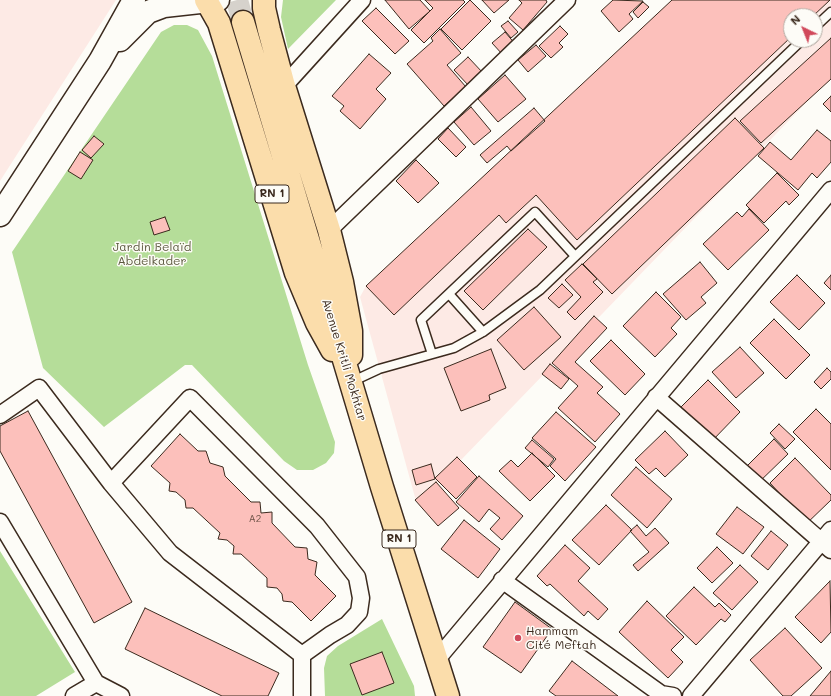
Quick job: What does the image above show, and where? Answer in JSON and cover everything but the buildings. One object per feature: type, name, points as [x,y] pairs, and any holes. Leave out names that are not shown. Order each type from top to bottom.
[{"type":"main road","points":[[0,214],[100,61],[134,0]]},
{"type":"main road","name":"RN 1","points":[[264,0],[267,23],[284,86],[329,230],[342,282],[351,331],[351,382]]},
{"type":"main road","points":[[100,61],[135,23],[148,12],[164,6],[190,2],[211,1]]},
{"type":"main road","name":"RN 1","points":[[211,1],[296,273],[317,323],[351,382]]},
{"type":"main road","name":"Avenue Kritli Mokhtar","points":[[243,22],[382,487],[438,658],[443,691]]},
{"type":"street","points":[[284,86],[362,0]]},
{"type":"street","points":[[329,230],[567,0]]},
{"type":"street","points":[[438,658],[831,190]]},
{"type":"street","points":[[0,415],[39,388],[111,483],[170,553],[302,655]]},
{"type":"street","points":[[656,397],[828,541],[691,696]]},
{"type":"street","points":[[111,483],[190,398],[317,526],[357,577],[361,598],[359,612],[347,625],[302,655]]},
{"type":"street","points":[[0,522],[96,683],[121,696]]},
{"type":"street","points":[[502,580],[661,694],[672,696]]},
{"type":"street","points":[[302,655],[302,696]]},
{"type":"street","points":[[74,696],[96,683]]},
{"type":"lane","points":[[823,20],[831,12]]},
{"type":"lane","points":[[351,382],[380,369],[454,348],[483,332],[540,290],[794,48]]},
{"type":"lane","points":[[432,354],[421,320],[535,212],[575,256]]},
{"type":"lane","points":[[449,294],[483,332]]},
{"type":"shaded area","points":[[0,0],[116,0],[0,181]]},
{"type":"shaded area","points":[[672,0],[831,0],[831,77],[432,490],[416,501],[360,297],[366,286]]},
{"type":"green space","points":[[283,0],[336,0],[288,49],[281,17]]},
{"type":"green space","name":"Jardin Belaïd Abdelkader","points":[[174,25],[187,25],[198,30],[212,56],[308,365],[335,442],[334,453],[326,463],[313,470],[297,470],[284,461],[192,365],[185,365],[104,427],[43,368],[12,252],[161,32]]},
{"type":"green space","points":[[0,551],[75,672],[36,696],[0,696]]},
{"type":"green space","points":[[382,619],[414,686],[415,696],[325,696],[324,668],[327,656],[338,646]]},
{"type":"tunnel","points":[[237,0],[243,22]]},
{"type":"place","name":"Hammam Cité Meftah","points":[[518,638]]}]
